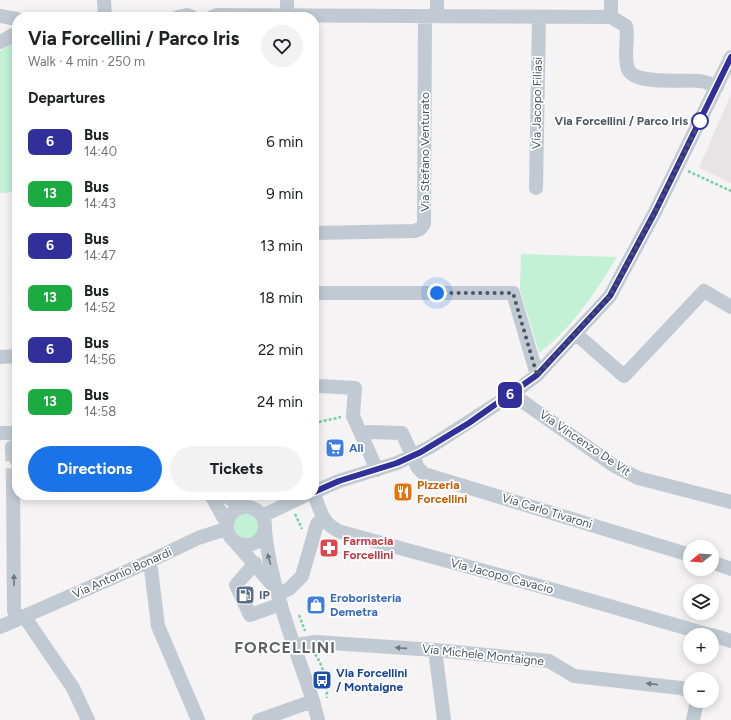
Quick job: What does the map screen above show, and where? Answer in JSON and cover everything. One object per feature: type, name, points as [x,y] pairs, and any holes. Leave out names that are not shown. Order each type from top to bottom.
[{"type":"street","points":[[104,0],[105,12]]},
{"type":"street","points":[[287,0],[287,12]]},
{"type":"street","points":[[431,16],[437,0]]},
{"type":"street","points":[[611,0],[611,17]]},
{"type":"street","points":[[0,16],[12,18]]},
{"type":"street","points":[[319,16],[539,18],[611,17],[626,26],[627,65],[629,72],[633,75],[652,80],[700,81],[717,87]]},
{"type":"street","name":"Via Stefano Venturato","points":[[319,233],[414,231],[420,229],[424,224],[431,16]]},
{"type":"street","name":"Via Jacopo Filiasi","points":[[536,188],[539,18]]},
{"type":"street","points":[[0,42],[12,36]]},
{"type":"street","points":[[319,491],[339,481],[377,470],[412,456],[458,430],[512,394],[537,375],[610,296],[655,212],[731,56]]},
{"type":"street","points":[[575,333],[624,376],[704,291],[731,307]]},
{"type":"street","points":[[319,293],[513,293],[537,375]]},
{"type":"street","points":[[0,357],[12,356]]},
{"type":"street","points":[[319,386],[355,388],[353,416],[377,470]]},
{"type":"street","name":"Via Vincenzo De Vit","points":[[512,394],[613,465],[638,478],[731,502]]},
{"type":"street","name":"Via Carlo Tivaroni","points":[[362,435],[368,432],[402,433],[412,456],[424,474],[683,554]]},
{"type":"street","points":[[15,500],[14,611],[21,617],[73,688],[88,720]]},
{"type":"street","points":[[213,500],[226,526],[229,536],[255,563],[278,595]]},
{"type":"street","points":[[233,500],[241,506],[253,508],[262,516],[265,523],[267,552],[278,595],[295,645],[320,700],[318,720]]},
{"type":"street","points":[[262,516],[296,500]]},
{"type":"street","points":[[255,563],[236,585],[250,615],[289,589],[302,576],[316,524],[323,519],[316,500]]},
{"type":"street","points":[[226,526],[233,510],[241,506]]},
{"type":"street","name":"Via Jacopo Cavacio","points":[[323,519],[331,528],[341,532],[687,628]]},
{"type":"street","name":"Via Antonio Bonardi","points":[[0,627],[226,526]]},
{"type":"street","points":[[235,542],[249,545],[256,542],[265,531]]},
{"type":"street","points":[[148,562],[151,569],[158,626],[198,720]]},
{"type":"street","points":[[719,564],[731,568]]},
{"type":"street","name":"Via Jacopo Cavacio","points":[[719,637],[731,641]]},
{"type":"street","name":"Via Michele Montaigne","points":[[295,645],[316,642],[435,650],[549,662],[574,676],[683,689]]},
{"type":"street","points":[[435,650],[444,720]]},
{"type":"street","points":[[259,720],[320,700]]},
{"type":"street","points":[[693,720],[696,708]]},
{"type":"path","points":[[688,170],[731,191]]},
{"type":"path","points":[[319,421],[353,416]]},
{"type":"path","points":[[290,515],[298,511]]},
{"type":"path","points":[[296,516],[299,525]]},
{"type":"path","points":[[297,609],[307,636]]},
{"type":"path","points":[[311,648],[322,664],[327,683],[320,700]]},
{"type":"shaded area","points":[[731,94],[731,183],[699,168]]},
{"type":"green space","points":[[12,43],[12,192],[0,193],[0,51]]},
{"type":"green space","points":[[521,254],[617,257],[592,296],[573,321],[539,353],[520,289]]},
{"type":"green space","points":[[246,514],[251,515],[257,521],[257,531],[251,537],[246,538],[241,537],[235,531],[234,526],[235,521],[241,515]]},
{"type":"bus line","name":"6","points":[[319,490],[339,481],[397,463],[421,452],[469,423],[537,375],[563,345],[610,296],[655,212],[731,57]]},
{"type":"place","name":"Via Forcellini / Parco Iris","points":[[700,121]]},
{"type":"place","name":"Alì","points":[[335,448]]},
{"type":"place","name":"Pizzeria Forcellini","points":[[403,492]]},
{"type":"place","name":"Farmacia Forcellini","points":[[329,548]]},
{"type":"place","name":"IP","points":[[245,595]]},
{"type":"place","name":"Eroboristeria Demetra","points":[[316,605]]},
{"type":"place","name":"Via Forcellini / Montaigne","points":[[322,680]]},
{"type":"district","name":"FORCELLINI","points":[[285,647]]},
{"type":"route","points":[[437,293],[513,293],[537,375],[563,345],[610,296],[655,212],[700,121]]}]
